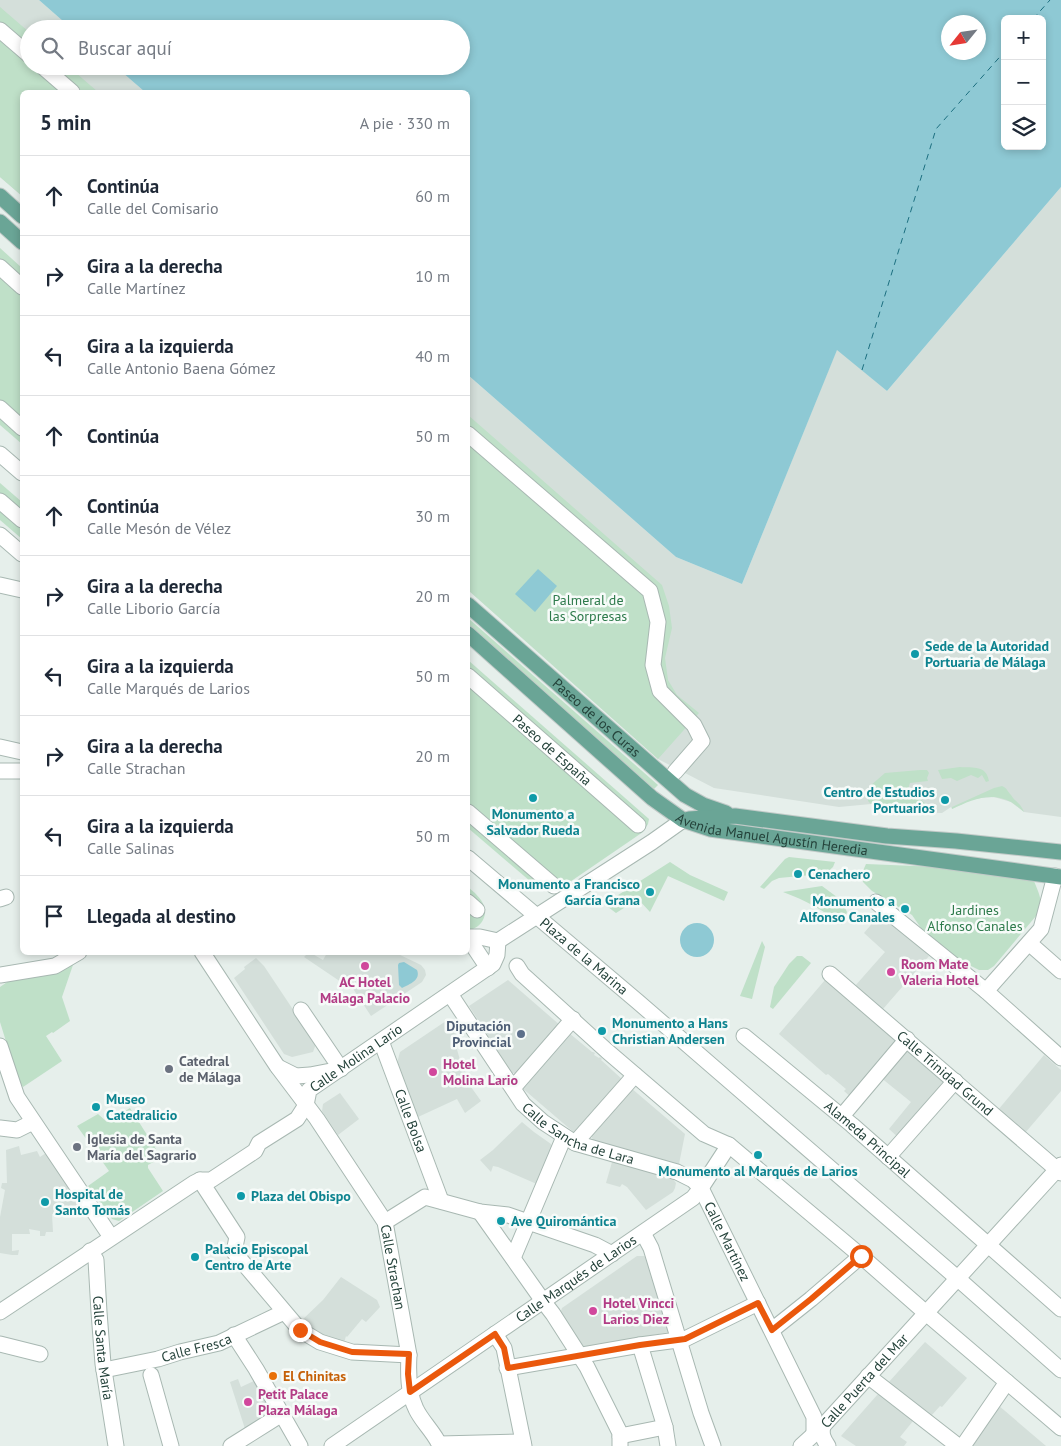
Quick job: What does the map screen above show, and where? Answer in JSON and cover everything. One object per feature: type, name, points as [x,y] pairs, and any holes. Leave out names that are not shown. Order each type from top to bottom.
[{"type":"main road","points":[[0,196],[20,214]]},
{"type":"main road","points":[[0,222],[20,240]]},
{"type":"main road","name":"Paseo de los Curas","points":[[470,607],[685,795],[703,805],[735,816]]},
{"type":"main road","name":"Paseo de los Curas","points":[[470,636],[652,798],[683,820]]},
{"type":"main road","name":"Avenida Manuel Agustín Heredia","points":[[683,820],[735,816],[887,836],[1061,852]]},
{"type":"main road","name":"Avenida Manuel Agustín Heredia","points":[[683,820],[710,829],[1058,876]]},
{"type":"street","points":[[0,30],[20,47]]},
{"type":"street","points":[[52,75],[70,90]]},
{"type":"street","points":[[0,267],[20,285]]},
{"type":"street","points":[[0,408],[20,426]]},
{"type":"street","points":[[470,436],[650,591],[658,622],[653,665],[660,691],[694,725],[702,741],[676,772]]},
{"type":"street","points":[[0,454],[20,471]]},
{"type":"street","points":[[0,501],[20,518]]},
{"type":"street","points":[[0,535],[20,552]]},
{"type":"street","points":[[0,585],[20,590]]},
{"type":"street","name":"Paseo de España","points":[[470,678],[638,825]]},
{"type":"street","points":[[0,747],[20,752]]},
{"type":"street","points":[[0,758],[20,760]]},
{"type":"street","points":[[0,771],[20,771]]},
{"type":"street","points":[[470,814],[554,886]]},
{"type":"street","name":"Plaza de la Marina","points":[[683,820],[538,916],[958,1279]]},
{"type":"street","points":[[470,860],[538,916],[498,941],[470,937]]},
{"type":"street","points":[[990,995],[1034,948],[1058,876]]},
{"type":"street","points":[[876,902],[1060,1053]]},
{"type":"street","points":[[470,940],[488,968],[493,964],[497,955],[498,941]]},
{"type":"street","points":[[1034,948],[1061,971]]},
{"type":"street","points":[[0,975],[55,966],[74,955]]},
{"type":"street","name":"Calle Strachan","points":[[204,955],[277,1066],[317,1119],[385,1222],[409,1354],[408,1374],[410,1392],[416,1409],[440,1445]]},
{"type":"street","points":[[517,966],[522,974],[704,1134],[728,1145],[861,1256],[1061,1428]]},
{"type":"street","name":"Calle Molina Lario","points":[[0,1312],[194,1183],[200,1180],[211,1180],[231,1163],[255,1152],[259,1143],[298,1119],[306,1105],[309,1090],[488,968]]},
{"type":"street","name":"Calle Trinidad Grund","points":[[830,974],[1060,1169]]},
{"type":"street","name":"Calle Sancha de Lara","points":[[450,994],[523,1104],[543,1122],[570,1140],[677,1172],[693,1180],[701,1188]]},
{"type":"street","points":[[277,1066],[296,1076],[341,1069],[301,1010]]},
{"type":"street","points":[[513,1088],[573,1019]]},
{"type":"street","name":"Alameda Principal","points":[[744,1036],[842,1116],[1061,1309]]},
{"type":"street","points":[[842,1116],[907,1039]]},
{"type":"street","name":"Calle Bolsa","points":[[381,1040],[441,1201]]},
{"type":"street","points":[[0,1046],[17,1097],[111,1237]]},
{"type":"street","points":[[513,1258],[528,1222],[570,1140],[635,1075]]},
{"type":"street","points":[[888,1156],[955,1080]]},
{"type":"street","points":[[0,1128],[17,1130],[33,1122]]},
{"type":"street","name":"Calle Marqués de Larios","points":[[332,1446],[693,1198],[728,1145]]},
{"type":"street","points":[[926,1313],[1060,1169]]},
{"type":"street","points":[[200,1180],[237,1237],[234,1252],[300,1330],[320,1342],[352,1352],[409,1354]]},
{"type":"street","name":"Calle Martínez","points":[[701,1188],[828,1446]]},
{"type":"street","points":[[385,1222],[425,1197],[480,1212],[508,1215],[596,1245],[612,1254]]},
{"type":"street","points":[[480,1212],[553,1314],[587,1367],[620,1432],[620,1441],[665,1426]]},
{"type":"street","points":[[643,1233],[651,1248],[678,1340],[713,1446]]},
{"type":"street","name":"Calle Santa María","points":[[90,1251],[96,1260],[104,1370],[116,1446]]},
{"type":"street","points":[[772,1330],[861,1256]]},
{"type":"street","points":[[958,1279],[1061,1370]]},
{"type":"street","points":[[508,1368],[685,1339],[758,1303]]},
{"type":"street","name":"Calle Fresca","points":[[104,1370],[219,1343],[284,1312]]},
{"type":"street","name":"Calle Puerta del Mar","points":[[801,1446],[817,1425],[868,1376],[926,1313]]},
{"type":"street","points":[[440,1445],[523,1444],[504,1348],[495,1334]]},
{"type":"street","points":[[234,1335],[300,1446]]},
{"type":"street","points":[[0,1344],[40,1354]]},
{"type":"street","points":[[640,1345],[665,1426],[668,1446]]},
{"type":"street","points":[[151,1375],[171,1446]]},
{"type":"street","points":[[868,1376],[958,1446]]},
{"type":"street","points":[[963,1446],[1007,1382]]},
{"type":"street","points":[[231,1446],[282,1414]]},
{"type":"shaded area","points":[[0,0],[39,0],[62,20],[20,20],[20,75],[125,75],[143,90],[20,90],[20,194],[0,177]]},
{"type":"shaded area","points":[[1061,187],[1061,817],[1024,812],[1011,802],[994,797],[970,800],[952,809],[951,807],[942,813],[937,813],[933,812],[932,809],[919,805],[871,804],[839,807],[714,788],[658,759],[470,592],[470,377],[676,557],[742,584],[837,349],[887,391]]},
{"type":"shaded area","points":[[881,913],[929,956],[883,1009],[855,986],[885,952],[864,933]]},
{"type":"shaded area","points":[[306,955],[314,955],[323,960],[326,955],[400,955],[421,965],[426,975],[422,982],[371,1016],[348,981],[344,984],[304,957]]},
{"type":"shaded area","points":[[256,958],[264,966],[316,1044],[313,1052],[292,1057],[284,1054],[234,978]]},
{"type":"shaded area","name":"Diputación Provincial","points":[[508,980],[561,1026],[520,1073],[512,1073],[469,1006]]},
{"type":"shaded area","points":[[825,980],[899,1044],[853,1099],[844,1091],[846,1089],[828,1074],[826,1075],[779,1034]]},
{"type":"shaded area","points":[[446,1021],[456,1022],[456,1046],[460,1060],[471,1087],[481,1101],[465,1113],[457,1099],[418,1117],[397,1063],[400,1052]]},
{"type":"shaded area","points":[[569,1033],[595,1053],[594,1055],[600,1057],[624,1081],[577,1135],[521,1087]]},
{"type":"shaded area","points":[[905,1049],[946,1085],[900,1139],[889,1129],[911,1102],[880,1077]]},
{"type":"shaded area","points":[[1044,1055],[1061,1070],[1061,1091],[1025,1133],[998,1110]]},
{"type":"shaded area","points":[[631,1088],[685,1134],[679,1164],[593,1141],[591,1134]]},
{"type":"shaded area","points":[[340,1093],[359,1119],[338,1135],[322,1111],[323,1104]]},
{"type":"shaded area","points":[[522,1122],[551,1144],[553,1151],[539,1185],[498,1167],[493,1166],[491,1172],[480,1160]]},
{"type":"shaded area","name":"Hospital de Santo Tomás","points":[[19,1146],[21,1155],[37,1151],[40,1157],[46,1153],[82,1209],[52,1214],[53,1232],[46,1232],[45,1236],[40,1236],[40,1231],[29,1229],[30,1234],[12,1234],[12,1251],[19,1250],[18,1255],[12,1255],[0,1253],[0,1217],[5,1190],[1,1188],[2,1183],[7,1183],[6,1150]]},
{"type":"shaded area","points":[[612,1162],[672,1178],[676,1183],[675,1188],[673,1192],[646,1210],[627,1187],[622,1184],[620,1187],[606,1183]]},
{"type":"shaded area","points":[[637,1256],[647,1258],[670,1332],[582,1347],[560,1314],[562,1308]]},
{"type":"shaded area","points":[[341,1277],[377,1300],[380,1307],[366,1322],[362,1319],[346,1336],[343,1346],[321,1340],[300,1322],[323,1300]]},
{"type":"shaded area","points":[[925,1342],[967,1378],[942,1407],[940,1406],[931,1416],[888,1383]]},
{"type":"shaded area","points":[[238,1379],[241,1387],[256,1380],[273,1410],[271,1417],[246,1432],[230,1382]]},
{"type":"shaded area","points":[[878,1394],[913,1421],[900,1437],[907,1442],[904,1446],[856,1446],[841,1436]]},
{"type":"shaded area","points":[[998,1405],[1046,1446],[970,1446]]},
{"type":"green space","points":[[0,7],[20,24],[20,75],[78,75],[96,90],[20,90],[20,194],[0,177]]},
{"type":"green space","points":[[0,248],[20,266],[20,442],[0,425]]},
{"type":"green space","name":"Palmeral de las Sorpresas","points":[[470,417],[662,585],[669,606],[672,628],[665,658],[668,680],[677,695],[699,713],[658,759],[470,592]]},
{"type":"green space","points":[[0,483],[20,500],[20,537],[0,520]]},
{"type":"green space","points":[[470,620],[658,785],[654,789],[470,626]]},
{"type":"green space","points":[[470,662],[649,819],[643,832],[564,886],[547,887],[530,881],[470,830]]},
{"type":"green space","points":[[960,767],[979,768],[985,772],[989,781],[986,782],[982,775],[978,778],[971,775],[957,781],[951,778],[942,779],[938,770]]},
{"type":"green space","points":[[927,770],[929,773],[928,781],[910,783],[908,789],[932,809],[919,805],[871,804],[868,801],[870,786],[885,773]]},
{"type":"green space","points":[[1002,786],[1024,812],[1011,802],[996,797],[981,798],[952,809],[952,807]]},
{"type":"green space","points":[[789,857],[835,862],[833,867],[823,876],[811,875],[779,878],[772,881],[764,889],[760,887]]},
{"type":"green space","points":[[670,862],[690,875],[728,892],[724,901],[668,876],[650,912],[638,899],[616,913],[604,904]]},
{"type":"green space","name":"Jardines Alfonso Canales","points":[[866,864],[939,867],[1034,881],[1039,895],[1040,907],[1036,916],[994,966],[988,970],[979,970],[945,953],[923,931],[912,915],[872,891],[863,882],[862,873]]},
{"type":"green space","points":[[822,886],[841,900],[847,912],[842,925],[814,906],[783,892]]},
{"type":"green space","points":[[470,889],[481,900],[485,910],[482,922],[470,930]]},
{"type":"green space","points":[[762,941],[765,947],[752,999],[740,996]]},
{"type":"green space","points":[[797,956],[802,956],[811,963],[773,1009],[770,1007],[774,987],[789,964]]},
{"type":"green space","points":[[74,962],[62,997],[70,1021],[46,1036],[62,1061],[23,1087],[17,1077],[0,1022],[0,987],[13,978]]},
{"type":"green space","points":[[130,1108],[156,1149],[150,1153],[155,1161],[148,1165],[148,1168],[163,1191],[119,1221],[112,1219],[88,1186],[109,1171],[77,1126],[98,1114],[107,1122]]},
{"type":"water","points":[[39,0],[1061,0],[1061,187],[887,391],[837,350],[742,584],[676,557],[470,377],[470,90],[143,90],[125,75],[470,75],[470,20],[62,20]]},
{"type":"water","points":[[538,569],[557,586],[535,612],[515,594]]},
{"type":"water","points":[[697,923],[709,928],[714,940],[709,952],[697,957],[685,952],[680,940],[685,928]]},
{"type":"water","points":[[404,962],[417,970],[418,973],[414,981],[402,988],[399,985],[398,965]]},
{"type":"ferry route","points":[[1037,15],[1050,0]]},
{"type":"ferry route","points":[[862,370],[936,129],[1001,56]]},
{"type":"place","name":"Sede de la Autoridad Portuaria de Málaga","points":[[915,654]]},
{"type":"place","name":"Monumento a Salvador Rueda","points":[[533,798]]},
{"type":"place","name":"Centro de Estudios Portuarios","points":[[945,800]]},
{"type":"place","name":"Cenachero","points":[[798,874]]},
{"type":"place","name":"Monumento a Francisco García Grana","points":[[650,892]]},
{"type":"place","name":"Monumento a Alfonso Canales","points":[[905,909]]},
{"type":"place","name":"AC Hotel Málaga Palacio","points":[[365,966]]},
{"type":"place","name":"Room Mate Valeria Hotel","points":[[891,972]]},
{"type":"place","name":"Monumento a Hans Christian Andersen","points":[[602,1031]]},
{"type":"place","name":"Diputación Provincial","points":[[521,1034]]},
{"type":"place","name":"Catedral de Málaga","points":[[169,1069]]},
{"type":"place","name":"Hotel Molina Lario","points":[[433,1072]]},
{"type":"place","name":"Museo Catedralicio","points":[[96,1107]]},
{"type":"place","name":"Iglesia de Santa María del Sagrario","points":[[77,1147]]},
{"type":"place","name":"Monumento al Marqués de Larios","points":[[758,1155]]},
{"type":"place","name":"Plaza del Obispo","points":[[241,1196]]},
{"type":"place","name":"Hospital de Santo Tomás","points":[[45,1202]]},
{"type":"place","name":"Ave Quiromántica","points":[[501,1221]]},
{"type":"place","name":"Palacio Episcopal Centro de Arte","points":[[195,1257]]},
{"type":"place","name":"Hotel Vincci Larios Diez","points":[[593,1311]]},
{"type":"place","name":"El Chinitas","points":[[273,1376]]},
{"type":"place","name":"Petit Palace Plaza Málaga","points":[[248,1402]]},
{"type":"route","points":[[300,1330],[320,1342],[352,1352],[409,1354],[408,1374],[410,1392],[495,1334],[504,1348],[508,1368],[685,1339],[758,1303],[772,1330],[861,1256]]}]
